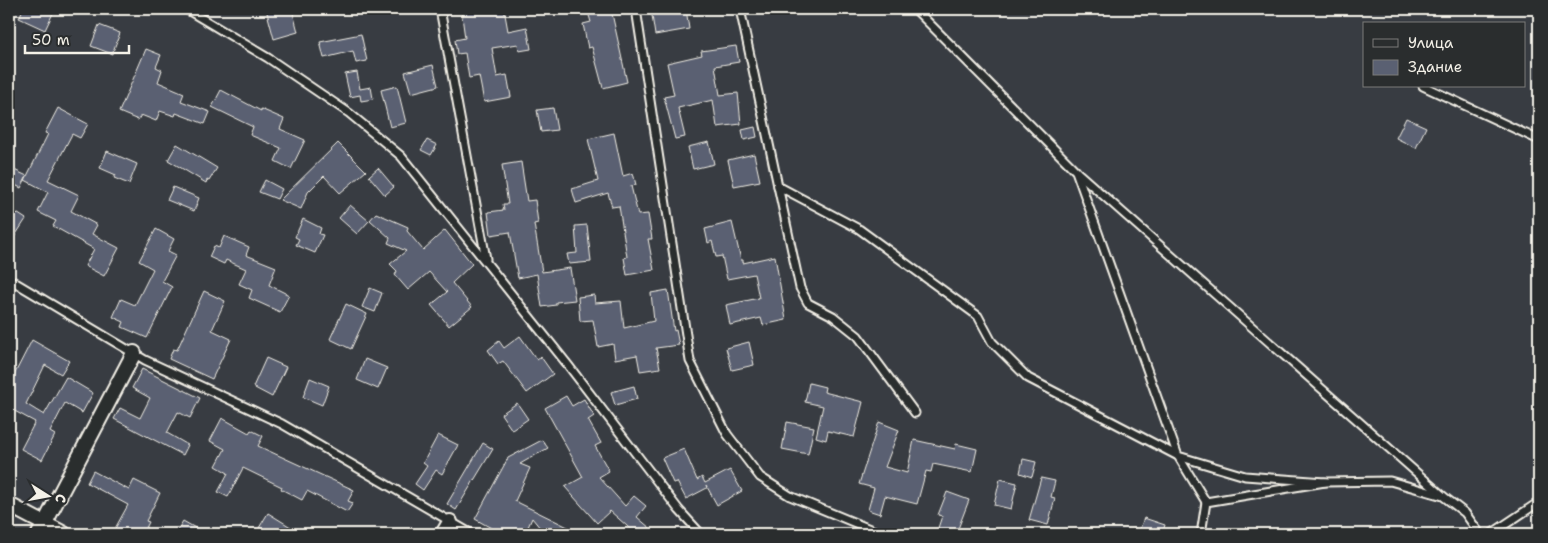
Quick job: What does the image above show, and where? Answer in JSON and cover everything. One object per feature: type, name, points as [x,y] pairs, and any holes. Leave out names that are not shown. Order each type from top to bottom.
[{"type":"street","points":[[42,529],[134,353]]},
{"type":"street","points":[[9,505],[42,529],[64,534]]},
{"type":"lane","points":[[186,9],[268,58],[341,108],[401,156],[486,261],[679,510],[701,534]]},
{"type":"lane","points":[[440,9],[486,261]]},
{"type":"lane","points":[[636,9],[690,361],[727,434],[760,477],[790,496],[882,534]]},
{"type":"lane","points":[[740,9],[800,288],[808,303],[834,316],[858,336],[915,412]]},
{"type":"lane","points":[[915,9],[1076,171],[1443,496],[1465,513],[1480,534]]},
{"type":"lane","points":[[1427,88],[1539,140]]},
{"type":"lane","points":[[1076,171],[1178,456],[1206,502],[1201,534]]},
{"type":"lane","points":[[778,186],[859,229],[978,316],[992,342],[1028,378],[1178,456],[1245,476],[1325,482],[1390,481],[1443,496]]},
{"type":"lane","points":[[9,279],[134,353],[282,424],[447,528],[472,534]]},
{"type":"lane","points":[[1206,502],[1325,482]]},
{"type":"lane","points":[[1491,534],[1539,502]]},
{"type":"building","points":[[23,9],[55,9],[45,30],[19,18]]},
{"type":"building","points":[[266,9],[292,9],[298,32],[274,39]]},
{"type":"building","points":[[461,9],[504,9],[508,31],[527,27],[531,49],[519,51],[518,44],[492,48],[497,77],[507,75],[511,97],[484,102],[479,76],[469,78],[465,53],[457,54],[455,40],[465,38]]},
{"type":"building","points":[[587,9],[611,9],[627,82],[603,88],[592,47],[588,48],[583,24],[591,22]]},
{"type":"building","points":[[651,9],[686,9],[689,29],[655,35]]},
{"type":"building","points":[[99,25],[120,33],[112,54],[91,46]]},
{"type":"building","points":[[361,34],[367,61],[356,63],[353,51],[324,58],[320,42]]},
{"type":"building","points":[[736,46],[739,62],[715,66],[720,95],[738,93],[741,124],[717,127],[713,100],[678,108],[685,137],[675,139],[664,97],[674,95],[667,63],[702,55],[701,51]]},
{"type":"building","points":[[146,49],[161,55],[156,67],[162,70],[158,82],[184,93],[181,101],[210,112],[205,124],[176,113],[175,116],[160,111],[156,121],[141,115],[138,120],[119,112]]},
{"type":"building","points":[[433,65],[438,86],[411,93],[405,72]]},
{"type":"building","points":[[357,72],[360,89],[371,87],[373,99],[361,101],[360,95],[350,97],[345,74]]},
{"type":"building","points":[[397,86],[406,123],[390,127],[381,90]]},
{"type":"building","points":[[221,90],[261,111],[261,109],[284,119],[280,129],[305,140],[291,169],[275,161],[281,148],[250,135],[253,127],[212,107]]},
{"type":"building","points":[[58,108],[88,124],[80,138],[72,134],[48,180],[79,195],[71,211],[97,225],[92,234],[119,248],[104,276],[85,266],[94,249],[53,226],[56,221],[38,212],[48,192],[25,180],[48,134],[45,133]]},
{"type":"building","points":[[553,108],[557,130],[541,132],[537,110]]},
{"type":"building","points":[[1406,118],[1426,127],[1416,148],[1396,138]]},
{"type":"building","points":[[755,127],[757,137],[744,140],[742,130]]},
{"type":"building","points":[[614,133],[623,176],[633,173],[636,185],[631,186],[638,215],[648,214],[652,239],[648,239],[654,270],[627,275],[624,258],[627,257],[619,206],[612,207],[608,193],[576,203],[572,189],[598,181],[588,139]]},
{"type":"building","points":[[427,140],[437,145],[431,155],[421,150]]},
{"type":"building","points":[[709,142],[714,164],[693,169],[688,147]]},
{"type":"building","points":[[338,143],[366,171],[340,193],[324,176],[308,192],[301,209],[280,200]]},
{"type":"building","points":[[177,144],[217,168],[209,181],[207,180],[206,183],[168,160]]},
{"type":"building","points":[[107,151],[137,164],[129,184],[114,178],[116,175],[100,168]]},
{"type":"building","points":[[754,154],[760,181],[734,186],[728,160]]},
{"type":"building","points":[[521,162],[527,201],[535,200],[538,223],[534,224],[542,272],[570,268],[575,300],[556,302],[556,305],[542,307],[537,274],[518,278],[510,232],[491,235],[488,212],[504,210],[503,204],[508,204],[502,165]]},
{"type":"building","points":[[378,168],[394,187],[385,195],[369,176]]},
{"type":"building","points":[[12,169],[27,176],[21,188],[9,182]]},
{"type":"building","points":[[265,180],[282,189],[277,199],[259,192]]},
{"type":"building","points":[[173,187],[199,198],[194,211],[167,200]]},
{"type":"building","points":[[350,205],[369,221],[357,234],[339,218]]},
{"type":"building","points":[[9,208],[26,219],[9,245]]},
{"type":"building","points":[[376,213],[408,227],[407,231],[423,250],[445,230],[472,264],[452,283],[472,307],[449,326],[431,305],[447,292],[429,272],[408,290],[395,275],[397,271],[390,264],[406,251],[388,243],[390,238],[370,220]]},
{"type":"building","points":[[303,219],[321,228],[319,234],[323,235],[315,253],[296,245],[299,239],[295,237]]},
{"type":"building","points":[[732,222],[743,263],[775,256],[786,320],[763,325],[761,318],[730,325],[726,305],[759,298],[754,274],[727,279],[722,256],[716,257],[712,241],[708,243],[705,229]]},
{"type":"building","points":[[587,225],[591,262],[569,264],[567,254],[577,253],[575,226]]},
{"type":"building","points":[[156,229],[174,239],[168,251],[176,255],[162,281],[172,287],[147,338],[122,327],[124,322],[113,317],[121,299],[135,305],[153,269],[139,261]]},
{"type":"building","points":[[224,236],[249,247],[246,255],[276,267],[269,285],[289,295],[280,312],[249,298],[252,290],[239,284],[246,269],[226,260],[224,264],[209,257],[214,246],[219,248]]},
{"type":"building","points":[[370,288],[382,293],[375,312],[362,307]]},
{"type":"building","points":[[668,290],[674,331],[676,330],[679,345],[656,348],[660,368],[640,371],[637,355],[615,359],[613,344],[598,347],[593,320],[580,321],[578,297],[594,295],[595,303],[621,301],[624,328],[654,321],[651,293]]},
{"type":"building","points":[[204,291],[225,301],[212,330],[231,339],[212,379],[169,359],[173,349],[177,350]]},
{"type":"building","points":[[346,304],[367,314],[351,349],[330,339]]},
{"type":"building","points":[[520,336],[537,360],[541,357],[553,374],[527,393],[503,361],[498,364],[488,350],[499,341],[504,348]]},
{"type":"building","points":[[32,340],[69,361],[61,374],[45,365],[26,404],[44,415],[66,377],[93,393],[82,413],[65,403],[50,432],[55,435],[42,460],[21,449],[35,422],[9,408],[9,385]]},
{"type":"building","points":[[749,342],[754,365],[732,370],[726,348]]},
{"type":"building","points":[[266,358],[286,367],[272,397],[253,387]]},
{"type":"building","points":[[365,359],[387,368],[378,389],[357,380]]},
{"type":"building","points":[[142,369],[200,398],[190,418],[178,412],[167,433],[188,445],[183,455],[114,419],[120,408],[140,418],[150,398],[132,388]]},
{"type":"building","points":[[310,378],[329,386],[322,405],[303,397]]},
{"type":"building","points":[[809,383],[825,387],[824,392],[863,402],[854,437],[828,431],[826,440],[816,437],[823,406],[805,402]]},
{"type":"building","points":[[634,386],[637,399],[615,405],[611,392]]},
{"type":"building","points":[[566,396],[572,406],[584,399],[594,416],[588,420],[601,443],[595,446],[609,471],[599,477],[625,506],[634,496],[646,506],[637,517],[657,534],[636,534],[610,511],[597,523],[565,487],[583,477],[545,408]]},
{"type":"building","points":[[517,403],[528,419],[512,430],[501,414]]},
{"type":"building","points":[[222,418],[249,433],[251,430],[263,436],[258,446],[354,490],[348,501],[353,503],[347,512],[307,491],[302,500],[281,489],[282,487],[243,468],[228,497],[218,492],[228,473],[216,466],[225,449],[210,441]]},
{"type":"building","points":[[787,422],[814,427],[808,454],[782,449]]},
{"type":"building","points":[[879,422],[899,430],[885,467],[907,473],[914,440],[955,449],[956,444],[977,449],[972,472],[933,464],[931,472],[926,471],[917,504],[885,496],[880,514],[868,510],[874,488],[859,484]]},
{"type":"building","points":[[438,435],[458,445],[442,474],[436,470],[423,490],[415,484],[427,466],[423,463]]},
{"type":"building","points":[[542,440],[548,448],[520,464],[530,468],[515,501],[582,534],[545,534],[532,518],[525,534],[502,534],[475,519],[508,458]]},
{"type":"building","points":[[483,443],[493,449],[456,510],[447,504]]},
{"type":"building","points":[[684,449],[697,480],[702,477],[705,483],[730,470],[742,491],[717,505],[706,485],[707,488],[686,499],[677,482],[673,483],[662,458]]},
{"type":"building","points":[[1023,459],[1036,462],[1032,477],[1020,473]]},
{"type":"building","points":[[93,471],[129,490],[134,480],[160,493],[146,521],[149,522],[143,534],[112,534],[128,505],[87,483]]},
{"type":"building","points":[[1041,478],[1055,481],[1051,497],[1055,498],[1048,525],[1029,520]]},
{"type":"building","points":[[1000,479],[1017,483],[1011,509],[994,505]]},
{"type":"building","points":[[947,492],[969,500],[956,534],[936,534],[942,516],[938,515]]},
{"type":"building","points":[[268,513],[302,534],[270,534],[259,528]]},
{"type":"building","points":[[1144,518],[1165,525],[1162,534],[1138,534]]},
{"type":"building","points":[[183,521],[206,534],[175,534]]}]
